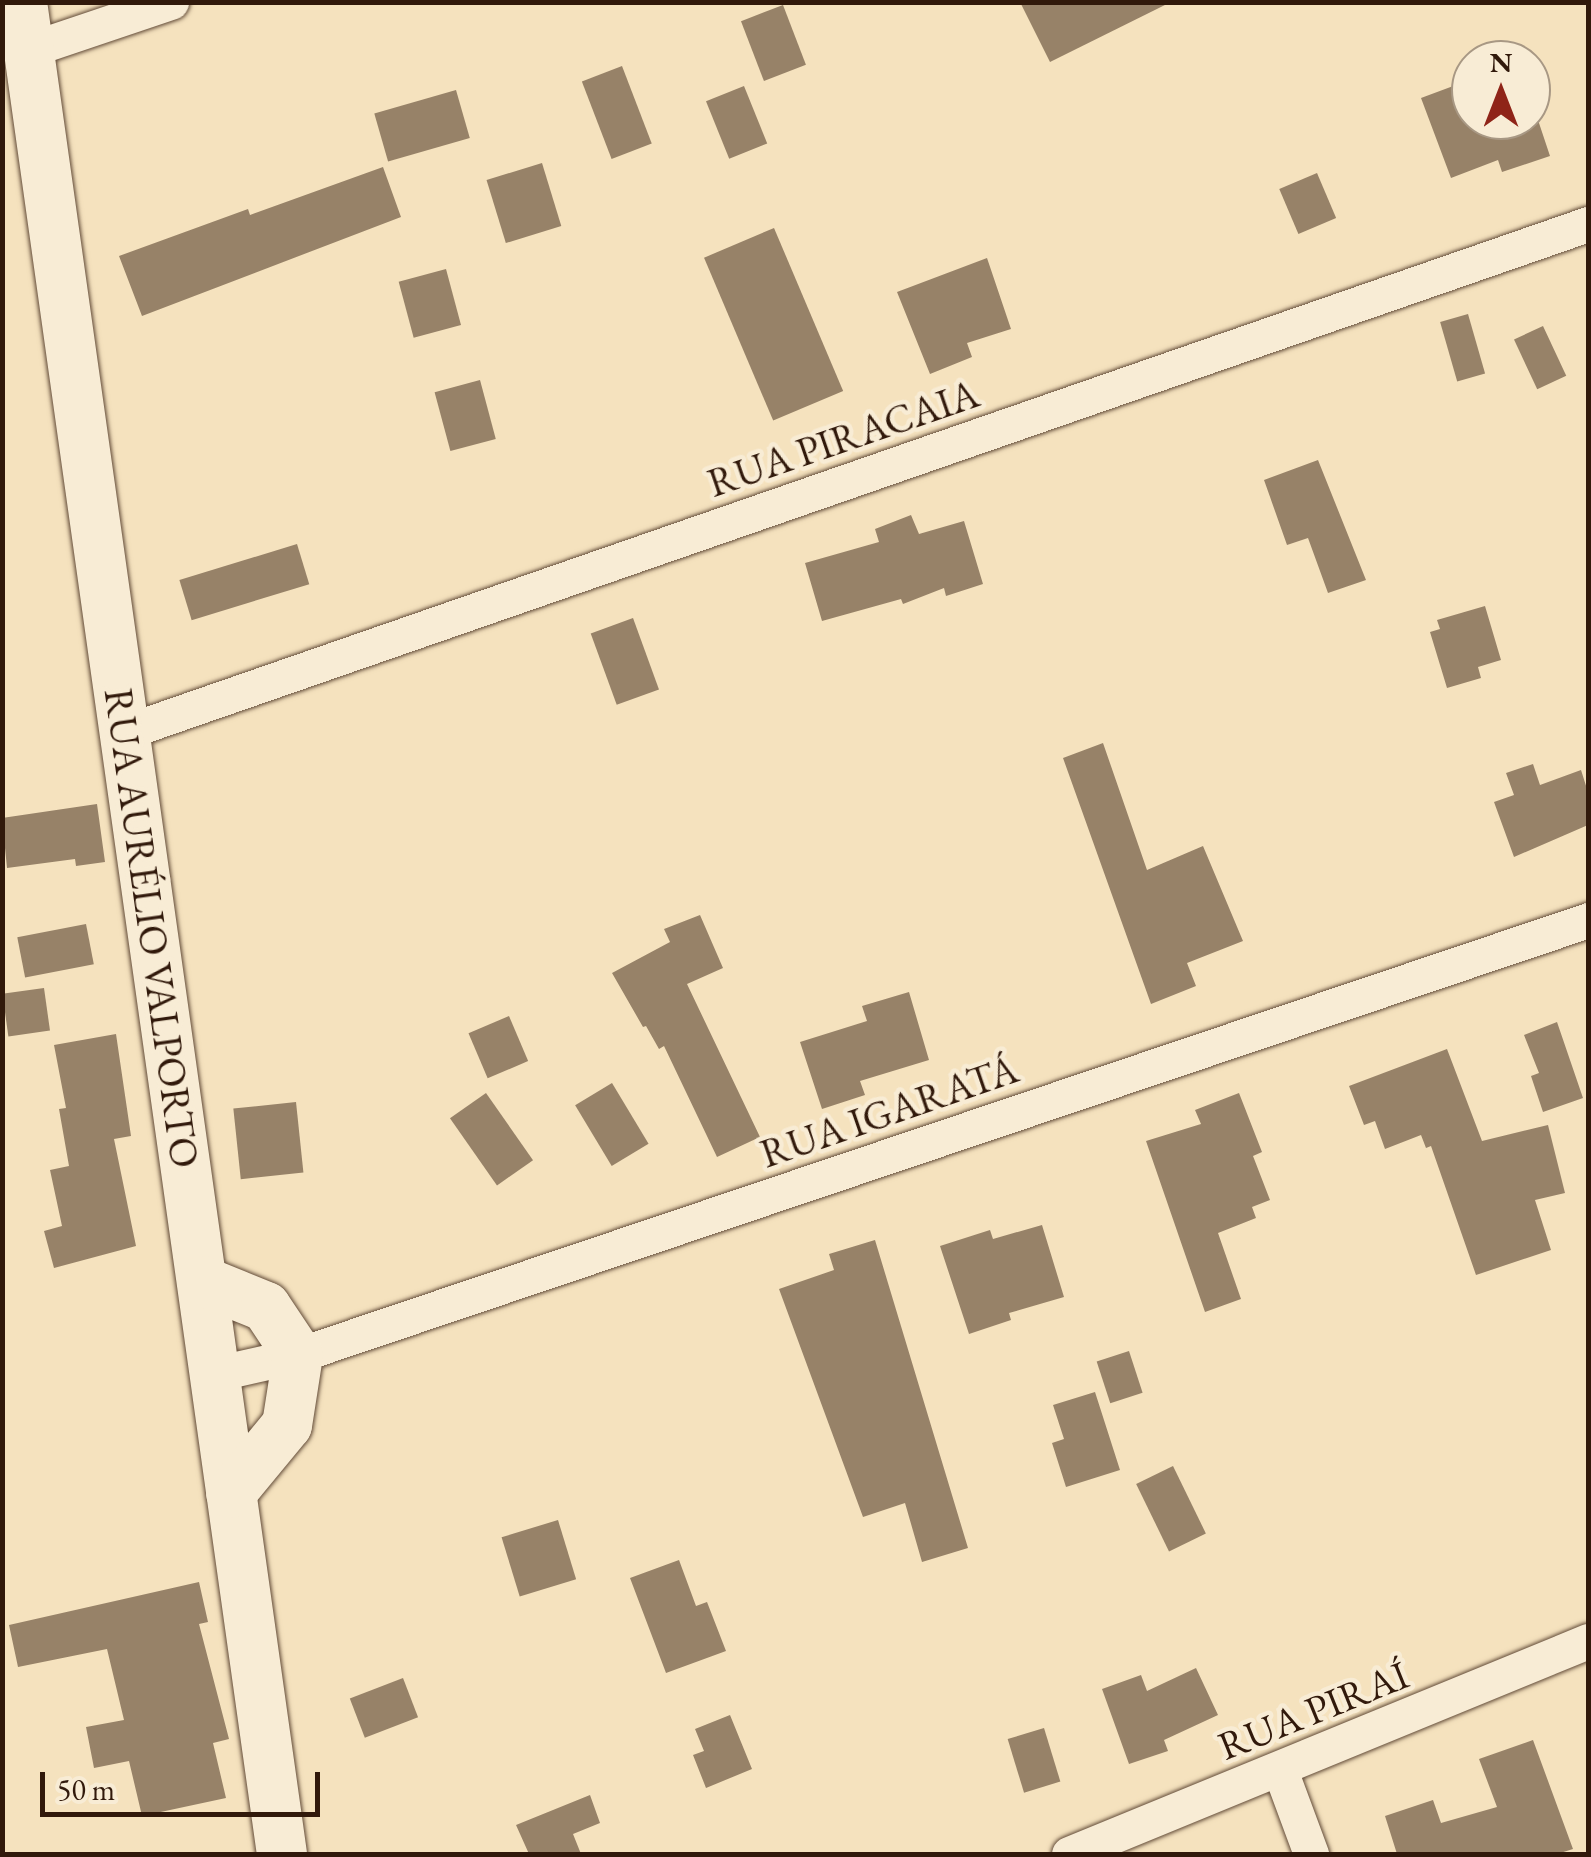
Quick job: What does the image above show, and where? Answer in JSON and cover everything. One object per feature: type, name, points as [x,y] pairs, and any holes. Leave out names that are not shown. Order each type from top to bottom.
[{"type":"main road","name":"RUA AURÉLIO VALPORTO","points":[[25,26],[282,1854]]},
{"type":"main road","points":[[202,1280],[266,1307],[298,1355],[287,1425],[231,1493]]},
{"type":"street","points":[[25,26],[171,2]]},
{"type":"street","name":"RUA PIRACAIA","points":[[125,732],[1588,224]]},
{"type":"street","name":"RUA IGARATÁ","points":[[214,1374],[298,1355],[1588,920]]},
{"type":"street","name":"RUA PIRAÍ","points":[[1069,1854],[1588,1641]]},
{"type":"street","points":[[1280,1770],[1312,1854]]},
{"type":"building","points":[[1020,2],[1171,2],[1050,62]]},
{"type":"building","points":[[783,5],[806,65],[764,81],[741,21]]},
{"type":"building","points":[[622,66],[652,143],[612,159],[582,81]]},
{"type":"building","points":[[744,86],[767,143],[729,159],[706,101]]},
{"type":"building","points":[[1451,87],[1451,140],[1545,140],[1550,156],[1502,172],[1498,160],[1451,178],[1421,98]]},
{"type":"building","points":[[456,90],[470,138],[388,161],[374,113]]},
{"type":"building","points":[[542,163],[561,226],[506,243],[487,180]]},
{"type":"building","points":[[383,167],[401,217],[142,316],[119,256],[248,209],[250,215]]},
{"type":"building","points":[[1317,173],[1336,218],[1298,234],[1279,189]]},
{"type":"building","points":[[774,228],[843,391],[773,421],[704,258]]},
{"type":"building","points":[[987,258],[1011,329],[967,343],[972,357],[930,374],[897,292]]},
{"type":"building","points":[[446,269],[461,325],[414,338],[399,282]]},
{"type":"building","points":[[1468,314],[1485,374],[1457,382],[1440,322]]},
{"type":"building","points":[[1543,326],[1566,376],[1537,389],[1514,340]]},
{"type":"building","points":[[480,380],[496,439],[450,451],[435,392]]},
{"type":"building","points":[[1318,460],[1366,580],[1328,593],[1308,538],[1287,545],[1264,480]]},
{"type":"building","points":[[911,515],[919,534],[964,521],[983,584],[946,596],[944,588],[903,604],[901,599],[822,621],[805,563],[879,542],[875,529]]},
{"type":"building","points":[[297,544],[309,584],[192,620],[179,580]]},
{"type":"building","points":[[1485,606],[1501,660],[1478,667],[1481,678],[1447,688],[1430,632],[1440,629],[1437,620]]},
{"type":"building","points":[[633,618],[659,689],[617,705],[591,633]]},
{"type":"building","points":[[1103,743],[1147,870],[1203,846],[1243,941],[1187,963],[1196,986],[1151,1004],[1063,758]]},
{"type":"building","points":[[1533,764],[1540,785],[1581,770],[1588,792],[1588,825],[1514,857],[1494,802],[1514,795],[1506,773]]},
{"type":"building","points":[[97,804],[105,862],[76,866],[75,859],[7,868],[2,818]]},
{"type":"building","points":[[700,915],[723,968],[687,984],[760,1137],[717,1157],[664,1046],[659,1049],[646,1026],[643,1027],[612,973],[670,942],[664,929]]},
{"type":"building","points":[[86,924],[94,964],[25,978],[17,937]]},
{"type":"building","points":[[44,988],[50,1031],[8,1036],[2,994]]},
{"type":"building","points":[[909,992],[929,1060],[860,1081],[865,1095],[822,1109],[800,1042],[867,1021],[862,1006]]},
{"type":"building","points":[[509,1016],[528,1061],[488,1078],[468,1033]]},
{"type":"building","points":[[1557,1022],[1583,1098],[1543,1112],[1531,1076],[1539,1073],[1524,1035]]},
{"type":"building","points":[[116,1034],[131,1136],[114,1139],[136,1246],[54,1268],[44,1231],[62,1226],[50,1170],[69,1166],[59,1109],[66,1108],[54,1045]]},
{"type":"building","points":[[1447,1049],[1482,1141],[1548,1125],[1565,1193],[1535,1200],[1551,1250],[1476,1275],[1431,1146],[1426,1148],[1421,1135],[1385,1149],[1375,1121],[1364,1125],[1349,1086]]},
{"type":"building","points":[[612,1083],[649,1144],[612,1166],[575,1105]]},
{"type":"building","points":[[486,1093],[533,1160],[497,1185],[450,1118]]},
{"type":"building","points":[[1239,1093],[1262,1152],[1253,1156],[1270,1200],[1252,1207],[1256,1218],[1218,1233],[1241,1299],[1205,1312],[1146,1141],[1201,1124],[1195,1110]]},
{"type":"building","points":[[296,1102],[303,1173],[241,1179],[233,1109]]},
{"type":"building","points":[[1042,1225],[1064,1297],[1009,1313],[1011,1320],[969,1334],[940,1246],[990,1230],[993,1239]]},
{"type":"building","points":[[875,1240],[968,1548],[922,1562],[905,1503],[863,1517],[779,1289],[834,1270],[829,1254]]},
{"type":"building","points":[[1129,1351],[1143,1393],[1110,1403],[1097,1362]]},
{"type":"building","points":[[1095,1392],[1120,1470],[1066,1487],[1052,1443],[1064,1439],[1053,1405]]},
{"type":"building","points":[[1173,1466],[1206,1533],[1169,1551],[1136,1484]]},
{"type":"building","points":[[558,1520],[576,1579],[520,1597],[502,1537]]},
{"type":"building","points":[[679,1560],[696,1606],[707,1602],[726,1651],[666,1673],[630,1578]]},
{"type":"building","points":[[199,1582],[208,1622],[199,1624],[229,1739],[213,1743],[226,1798],[142,1816],[129,1761],[94,1768],[86,1727],[124,1720],[107,1649],[18,1667],[9,1625]]},
{"type":"building","points":[[1196,1668],[1218,1715],[1164,1740],[1168,1751],[1129,1764],[1102,1689],[1141,1675],[1147,1691]]},
{"type":"building","points":[[403,1678],[418,1717],[365,1738],[350,1698]]},
{"type":"building","points":[[730,1715],[752,1769],[706,1788],[693,1755],[704,1751],[695,1729]]},
{"type":"building","points":[[1044,1728],[1060,1782],[1024,1793],[1008,1739]]},
{"type":"building","points":[[1533,1740],[1573,1849],[1557,1854],[1397,1854],[1385,1816],[1433,1800],[1441,1823],[1497,1807],[1479,1759]]},
{"type":"building","points":[[590,1795],[600,1823],[573,1834],[581,1854],[529,1854],[516,1825]]}]
